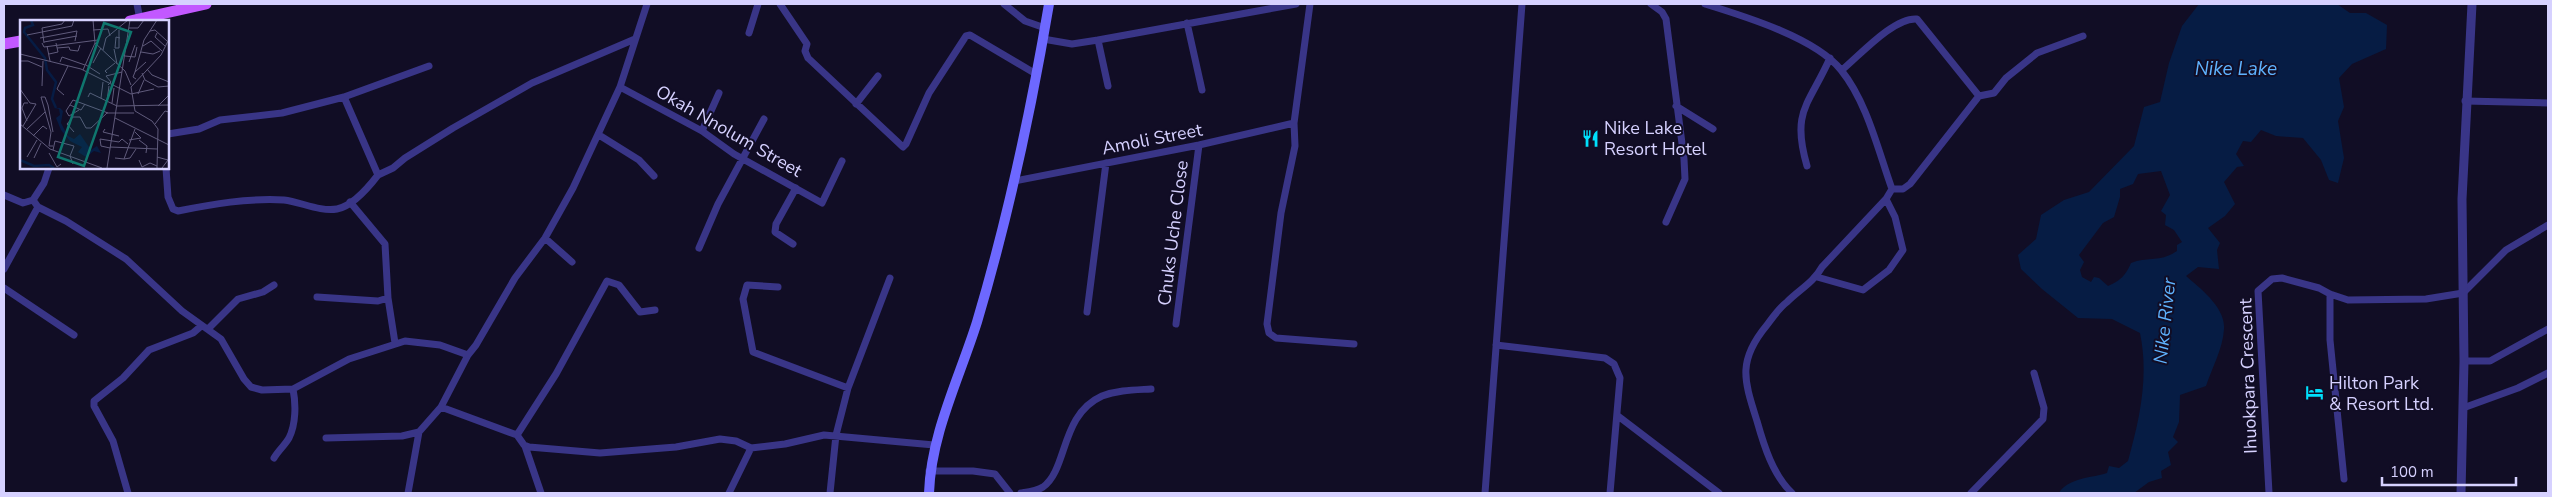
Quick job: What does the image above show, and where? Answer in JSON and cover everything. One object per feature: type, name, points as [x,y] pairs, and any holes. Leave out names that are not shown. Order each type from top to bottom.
[{"type":"main road","points":[[135,20],[206,4]]},
{"type":"main road","points":[[929,493],[929,471],[934,445],[977,322],[1015,181],[1044,39],[1049,4]]},
{"type":"main road","points":[[4,44],[20,41]]},
{"type":"street","points":[[135,20],[137,4]]},
{"type":"street","points":[[408,493],[419,432],[441,407],[468,355],[515,278],[545,238],[599,135],[620,87],[647,4]]},
{"type":"street","points":[[749,33],[758,4]]},
{"type":"street","points":[[780,4],[807,44],[805,51],[808,58],[903,147],[929,93],[966,36],[970,35],[1036,74]]},
{"type":"street","points":[[1004,4],[1025,21],[1045,28]]},
{"type":"street","points":[[1044,39],[1072,44],[1296,4]]},
{"type":"street","points":[[1310,4],[1294,123],[1295,146],[1281,213],[1267,324],[1269,333],[1276,338],[1354,344]]},
{"type":"street","points":[[1485,493],[1522,4]]},
{"type":"street","points":[[1651,4],[1662,12],[1666,19],[1684,159],[1685,179],[1666,222]]},
{"type":"street","points":[[1706,4],[1742,15],[1796,38],[1830,58],[1842,70],[1862,106],[1892,189]]},
{"type":"street","points":[[2461,493],[2464,361],[2462,199],[2465,101],[2472,4]]},
{"type":"street","points":[[1842,70],[1896,24],[1908,18],[1917,19],[1979,96]]},
{"type":"street","points":[[1187,23],[1202,90]]},
{"type":"street","points":[[1892,189],[1903,189],[1910,184],[1979,96],[1994,93],[2006,78],[2037,53],[2083,36]]},
{"type":"street","points":[[166,169],[168,197],[173,209],[178,211],[219,202],[260,199],[292,201],[327,209],[338,209],[368,188],[378,175],[393,168],[405,158],[453,128],[532,83],[635,39]]},
{"type":"street","points":[[1098,40],[1108,86]]},
{"type":"street","points":[[1807,166],[1800,134],[1800,121],[1830,58]]},
{"type":"street","points":[[169,134],[198,129],[220,120],[282,113],[344,96],[429,66]]},
{"type":"street","points":[[856,104],[878,76]]},
{"type":"street","name":"Okah Nnolum Street","points":[[620,87],[702,131],[744,159],[822,203],[842,161]]},
{"type":"street","points":[[702,131],[720,93]]},
{"type":"street","points":[[344,96],[378,175]]},
{"type":"street","points":[[2465,101],[2548,104]]},
{"type":"street","points":[[1676,106],[1713,129]]},
{"type":"street","points":[[699,248],[718,204],[764,119]]},
{"type":"street","name":"Amoli Street","points":[[1015,181],[1199,145],[1294,123]]},
{"type":"street","points":[[599,135],[639,160],[654,176]]},
{"type":"street","name":"Chuks Uche Close","points":[[1176,324],[1199,145]]},
{"type":"street","points":[[1087,312],[1106,163]]},
{"type":"street","points":[[4,269],[35,204],[49,169]]},
{"type":"street","points":[[793,244],[775,232],[776,224],[796,188]]},
{"type":"street","points":[[1792,493],[1780,481],[1760,432],[1746,387],[1746,364],[1753,342],[1786,302],[1817,277],[1822,267],[1886,199],[1892,189]]},
{"type":"street","points":[[4,195],[23,203],[35,204],[126,259],[200,326],[208,329],[221,339],[244,379],[251,387],[262,390],[293,389],[349,359],[395,343],[412,342],[440,345],[468,355]]},
{"type":"street","points":[[1817,277],[1863,290],[1888,270],[1903,250],[1895,217],[1886,199]]},
{"type":"street","points":[[350,202],[385,244],[388,298],[395,343]]},
{"type":"street","points":[[2463,293],[2506,250],[2548,225]]},
{"type":"street","points":[[545,238],[572,262]]},
{"type":"street","points":[[830,493],[836,435],[848,388],[890,278]]},
{"type":"street","name":"Ihuokpara Crescent","points":[[2269,493],[2258,291],[2272,279],[2282,278],[2320,288],[2330,294],[2348,300],[2426,300],[2463,293]]},
{"type":"street","points":[[517,435],[556,374],[607,281],[619,285],[640,312],[656,310]]},
{"type":"street","points":[[778,287],[753,284],[747,285],[744,290],[742,299],[753,352],[848,388]]},
{"type":"street","points":[[208,329],[238,299],[263,292],[274,285]]},
{"type":"street","points":[[4,288],[74,335]]},
{"type":"street","points":[[2330,294],[2330,340],[2344,479]]},
{"type":"street","points":[[317,297],[378,301],[388,298]]},
{"type":"street","points":[[128,493],[114,441],[94,406],[94,401],[123,378],[149,350],[193,333],[200,326]]},
{"type":"street","points":[[2464,361],[2490,361],[2548,329]]},
{"type":"street","points":[[1496,345],[1605,358],[1614,364],[1620,378],[1610,493]]},
{"type":"street","points":[[1971,493],[2043,419],[2044,408],[2034,373]]},
{"type":"street","points":[[2462,408],[2518,388],[2548,374]]},
{"type":"street","points":[[1021,493],[1043,487],[1048,481],[1054,473],[1065,441],[1082,411],[1088,405],[1117,391],[1151,388]]},
{"type":"street","points":[[274,458],[288,439],[292,427],[296,404],[293,389]]},
{"type":"street","points":[[441,407],[517,435],[526,446],[541,493]]},
{"type":"street","points":[[1618,416],[1719,493]]},
{"type":"street","points":[[326,438],[402,436],[419,432]]},
{"type":"street","points":[[526,446],[600,453],[676,447],[720,439],[736,441],[751,448],[785,444],[824,435],[934,445]]},
{"type":"street","points":[[729,493],[751,448]]},
{"type":"street","points":[[929,471],[973,471],[995,474],[1010,493]]},
{"type":"water","name":"Nike Lake","points":[[2199,4],[2337,4],[2350,13],[2366,13],[2387,25],[2386,49],[2352,64],[2339,78],[2344,107],[2338,121],[2344,158],[2338,183],[2329,180],[2321,160],[2303,138],[2276,136],[2261,130],[2251,142],[2243,141],[2236,154],[2244,166],[2237,167],[2224,182],[2235,204],[2225,216],[2208,228],[2220,243],[2217,250],[2219,269],[2198,267],[2186,276],[2217,306],[2224,321],[2222,343],[2206,386],[2180,395],[2179,422],[2173,437],[2178,442],[2168,452],[2171,465],[2161,471],[2162,478],[2149,482],[2134,493],[2059,493],[2074,481],[2107,473],[2109,466],[2119,468],[2128,461],[2142,397],[2143,349],[2140,333],[2112,319],[2078,318],[2021,269],[2018,255],[2036,239],[2041,215],[2064,200],[2089,192],[2134,146],[2144,107],[2160,102],[2169,63],[2182,26]],"holes":[[[2161,171],[2170,195],[2161,211],[2166,215],[2165,225],[2174,230],[2182,242],[2177,245],[2177,251],[2165,257],[2131,263],[2122,277],[2108,286],[2099,278],[2094,277],[2091,282],[2082,277],[2080,270],[2084,262],[2079,255],[2103,223],[2114,217],[2120,197],[2120,189],[2133,184],[2138,174]]]},
{"type":"place","name":"Nike Lake Resort Hotel","points":[[1590,138]]},
{"type":"place","name":"Hilton Park & Resort Ltd.","points":[[2315,393]]},
{"type":"water label","name":"Nike River","points":[[2165,321]]}]
